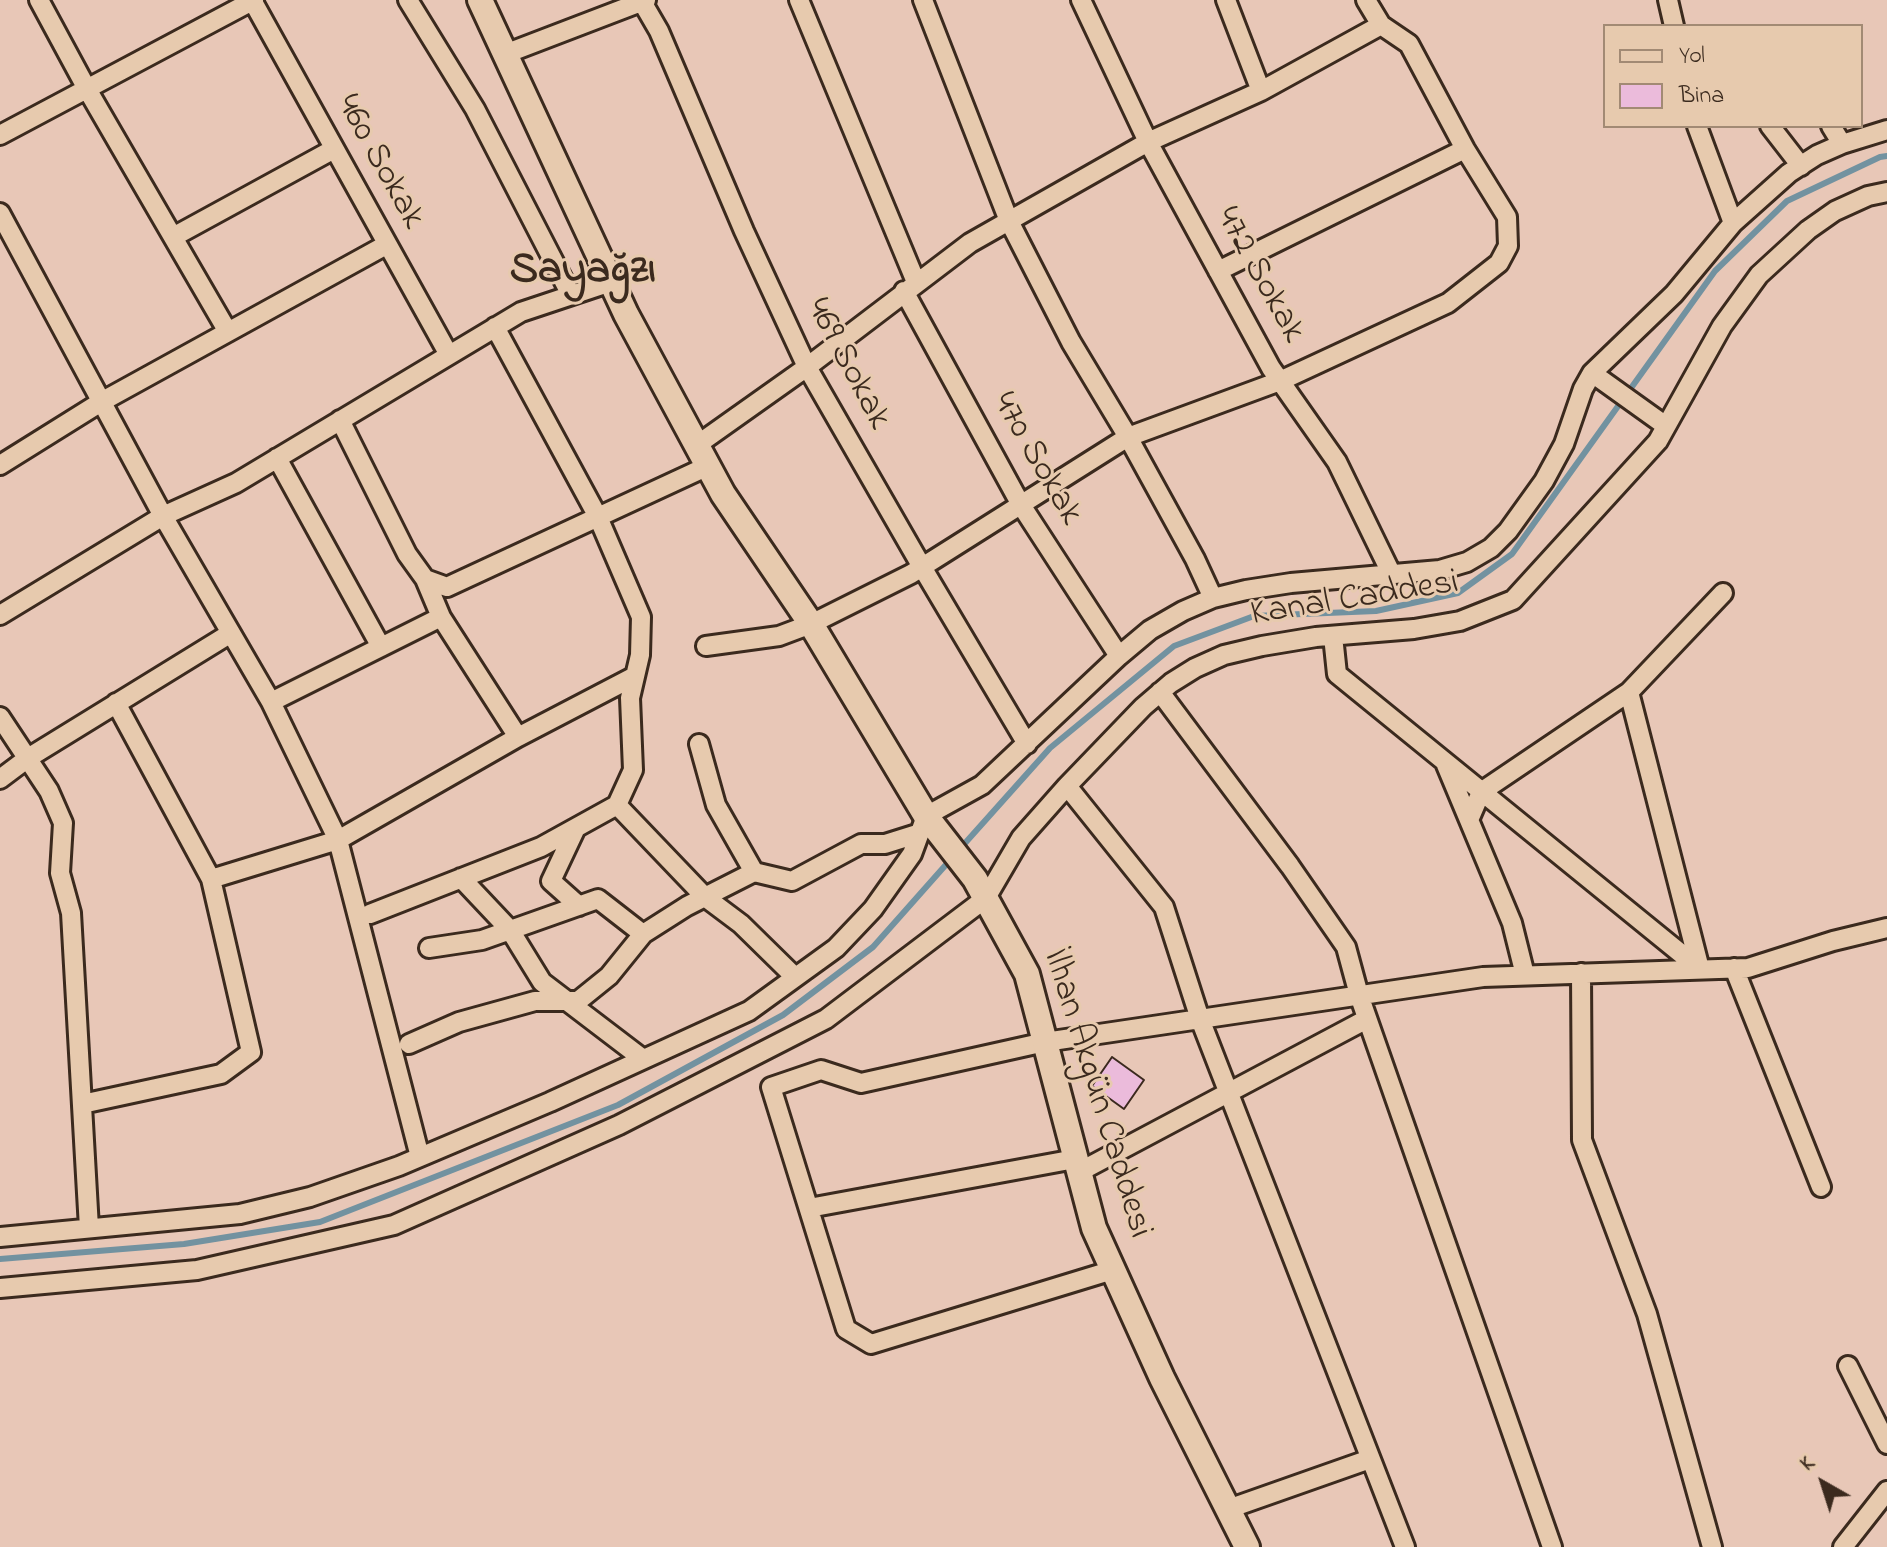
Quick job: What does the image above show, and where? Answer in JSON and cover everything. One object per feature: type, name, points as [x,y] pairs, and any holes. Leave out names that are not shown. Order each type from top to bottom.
[{"type":"main road","name":"İlhan Akgün Caddesi","points":[[480,0],[611,282],[723,494],[811,624],[927,827],[981,889],[1027,974],[1094,1228],[1162,1378],[1247,1547]]},
{"type":"street","points":[[0,135],[253,0]]},
{"type":"street","name":"460 Sokak","points":[[253,0],[449,355]]},
{"type":"street","points":[[408,0],[475,109],[571,295]]},
{"type":"street","name":"470 Sokak","points":[[799,0],[910,287],[1021,505],[1119,656]]},
{"type":"street","points":[[923,0],[1009,221],[1071,342],[1128,437],[1213,598]]},
{"type":"street","name":"472 Sokak","points":[[1081,0],[1148,142],[1280,381],[1337,462],[1392,575]]},
{"type":"street","points":[[1226,0],[1261,91]]},
{"type":"street","points":[[706,646],[779,636],[811,624],[922,567],[1128,437],[1280,381],[1448,303],[1499,263],[1508,246],[1507,217],[1465,149],[1409,44],[1381,25],[1366,0]]},
{"type":"street","points":[[1668,0],[1674,24]]},
{"type":"street","points":[[505,54],[643,1]]},
{"type":"street","name":"469 Sokak","points":[[643,1],[807,367],[1027,744]]},
{"type":"street","points":[[46,2],[87,89],[228,332]]},
{"type":"street","points":[[425,579],[447,587],[598,517],[702,455],[807,367],[970,243],[1148,142],[1261,91],[1381,25]]},
{"type":"street","points":[[1698,128],[1733,223]]},
{"type":"street","points":[[1772,128],[1801,166]]},
{"type":"street","points":[[1832,128],[1842,144]]},
{"type":"street","points":[[409,1044],[459,1022],[535,1001],[578,1001],[609,976],[643,934],[754,872],[792,881],[861,844],[885,844],[927,827],[982,785],[1119,656],[1150,630],[1183,611],[1213,598],[1291,583],[1440,570],[1467,562],[1491,548],[1508,531],[1544,481],[1564,444],[1583,389],[1592,373],[1674,294],[1733,223],[1762,195],[1801,166],[1842,144],[1887,130]]},
{"type":"street","points":[[173,237],[334,149]]},
{"type":"street","points":[[1218,271],[1465,149]]},
{"type":"street","name":"Kanal Caddesi","points":[[981,889],[1067,786],[1160,692],[1195,668],[1224,655],[1262,646],[1460,621],[1513,600],[1643,459],[1666,426],[1722,326],[1759,275],[1808,230],[1835,211],[1868,196],[1887,192]]},
{"type":"street","points":[[0,213],[163,516],[271,702],[338,840],[420,1157]]},
{"type":"street","points":[[0,465],[101,402],[386,245]]},
{"type":"street","points":[[0,615],[163,516],[236,483],[521,312],[611,282]]},
{"type":"street","points":[[370,914],[541,847],[576,828],[617,805],[633,770],[630,698],[640,655],[641,617],[598,517],[495,327]]},
{"type":"street","points":[[1592,373],[1666,426]]},
{"type":"street","points":[[340,420],[407,554],[425,579],[441,617],[518,737]]},
{"type":"street","points":[[277,458],[381,647]]},
{"type":"street","points":[[1469,820],[1481,792],[1629,692],[1723,593]]},
{"type":"street","points":[[271,702],[441,617]]},
{"type":"street","points":[[0,779],[28,758],[231,633]]},
{"type":"street","points":[[1333,636],[1337,674],[1700,969]]},
{"type":"street","points":[[211,879],[338,840],[518,737],[635,676]]},
{"type":"street","points":[[1160,692],[1290,866],[1346,947],[1367,1019],[1552,1547]]},
{"type":"street","points":[[1629,692],[1700,969]]},
{"type":"street","points":[[82,1104],[221,1074],[251,1052],[211,879],[116,703]]},
{"type":"street","points":[[0,717],[49,791],[63,823],[60,873],[71,913],[89,1228]]},
{"type":"street","points":[[699,744],[716,805],[754,872]]},
{"type":"street","points":[[1445,762],[1512,923],[1525,975]]},
{"type":"street","points":[[1067,786],[1164,907],[1200,1019],[1405,1547]]},
{"type":"street","points":[[617,805],[705,897],[741,924],[795,977]]},
{"type":"street","points":[[0,1237],[240,1214],[310,1197],[420,1157],[643,1059],[749,1011],[836,948],[873,909],[927,827]]},
{"type":"street","points":[[576,828],[551,881],[579,906]]},
{"type":"street","points":[[461,878],[510,930],[542,982],[643,1059]]},
{"type":"street","points":[[0,1288],[197,1270],[394,1225],[619,1125],[826,1019],[981,889]]},
{"type":"street","points":[[429,948],[482,940],[598,899],[643,934]]},
{"type":"street","points":[[1113,1270],[871,1344],[846,1329],[771,1087],[821,1070],[861,1083],[1045,1042],[1483,977],[1748,968],[1833,941],[1887,928]]},
{"type":"street","points":[[1734,968],[1821,1187]]},
{"type":"street","points":[[1581,973],[1582,1140],[1647,1314],[1712,1547]]},
{"type":"street","points":[[809,1208],[1077,1165],[1228,1093],[1367,1019]]},
{"type":"street","points":[[1848,1366],[1887,1444]]},
{"type":"street","points":[[1228,1509],[1370,1459]]},
{"type":"street","points":[[1843,1547],[1887,1491]]},
{"type":"building","points":[[1112,1057],[1144,1080],[1124,1109],[1092,1086]]},
{"type":"waterway","points":[[958,851],[1050,748],[1174,646],[1254,616],[1376,611],[1458,593],[1512,554],[1715,271],[1787,201],[1887,156]]},
{"type":"waterway","points":[[0,1259],[184,1244],[320,1222],[618,1105],[783,1015],[873,947],[951,859]]},
{"type":"district","name":"Sayağzı","points":[[583,274]]}]
